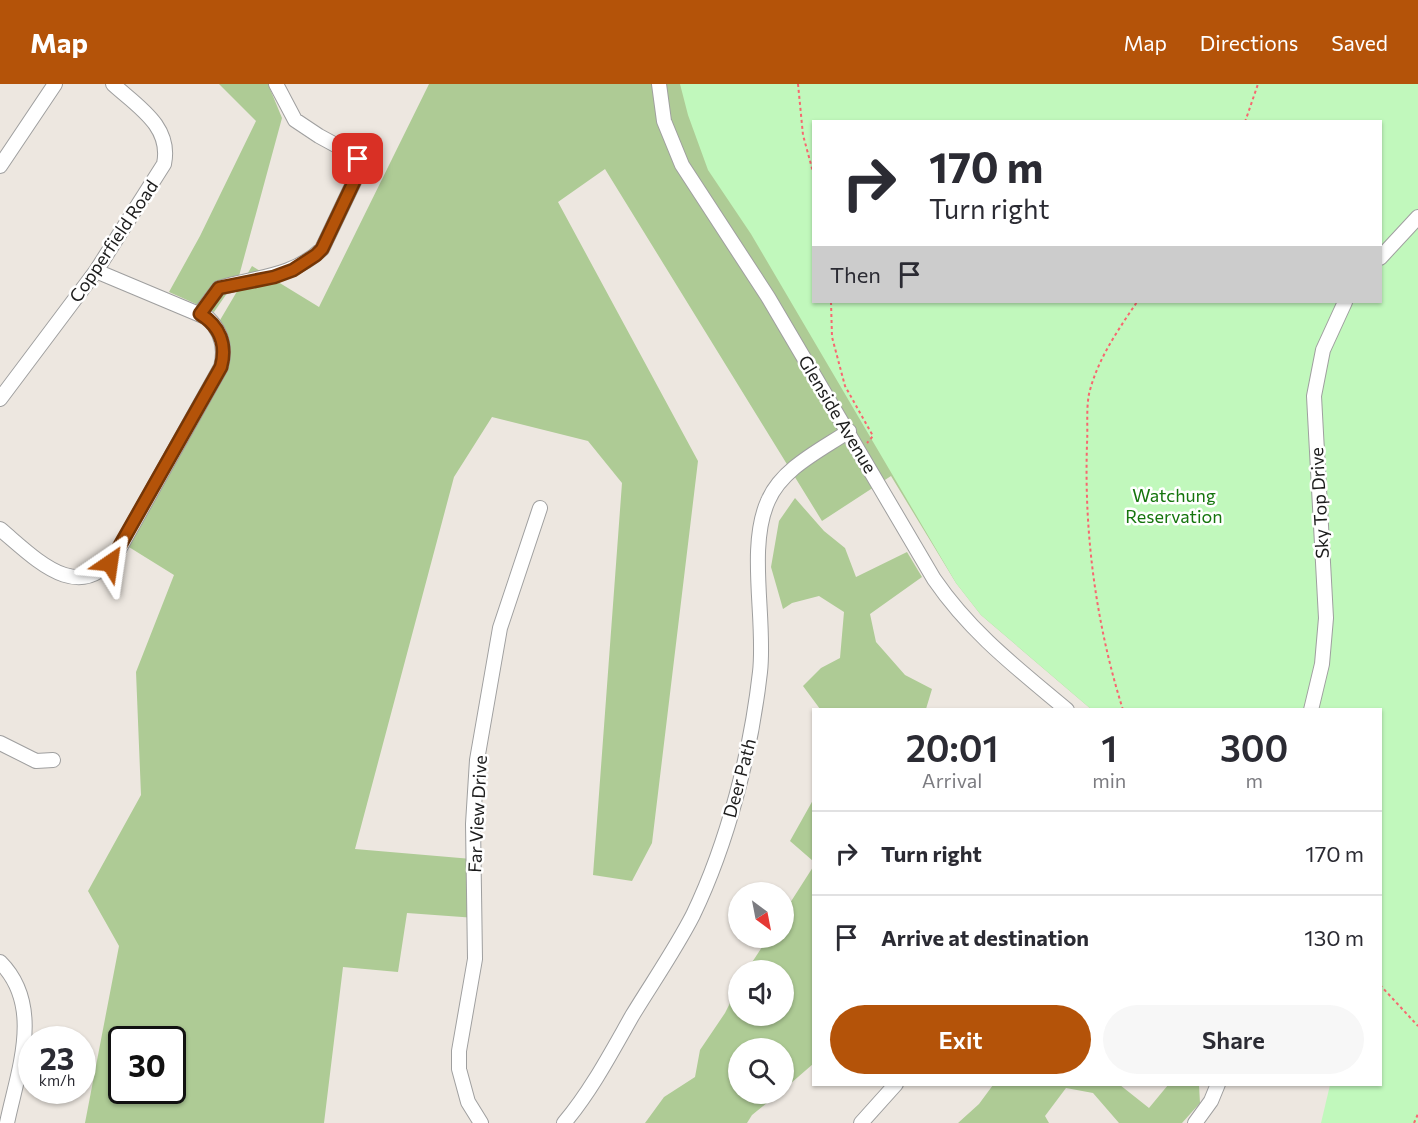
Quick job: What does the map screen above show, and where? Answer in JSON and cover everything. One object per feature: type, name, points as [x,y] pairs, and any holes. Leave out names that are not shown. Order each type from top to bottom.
[{"type":"street","points":[[0,166],[55,84]]},
{"type":"street","name":"Copperfield Road","points":[[0,399],[96,271],[160,172],[166,154],[158,127],[113,84]]},
{"type":"street","points":[[200,314],[219,288],[274,277],[293,270],[316,255],[322,249],[360,169],[358,159],[354,155],[295,120],[276,84]]},
{"type":"street","name":"Glenside Avenue","points":[[660,84],[664,121],[678,158],[753,273],[949,601],[982,638],[1065,708]]},
{"type":"street","points":[[1382,256],[1418,217]]},
{"type":"street","points":[[0,529],[62,576],[81,578],[90,576],[110,563],[221,367],[224,350],[219,332],[208,318],[96,271]]},
{"type":"street","name":"Sky Top Drive","points":[[1311,708],[1322,664],[1326,618],[1314,396],[1323,350],[1345,303]]},
{"type":"street","name":"Deer Path","points":[[564,1123],[593,1083],[692,918],[707,884],[731,811],[755,722],[762,654],[759,542],[767,503],[776,486],[796,467],[849,431]]},
{"type":"street","name":"Far View Drive","points":[[481,1123],[468,1102],[459,1069],[459,1051],[475,959],[473,844],[477,760],[500,628],[540,508]]},
{"type":"street","points":[[0,743],[36,761],[53,760]]},
{"type":"street","points":[[0,962],[17,984],[26,1018],[25,1035],[7,1123]]},
{"type":"street","points":[[861,1123],[895,1086]]},
{"type":"street","points":[[1195,1123],[1211,1101],[1217,1086]]},
{"type":"path","points":[[798,84],[803,135],[812,168]]},
{"type":"path","points":[[1246,120],[1258,84]]},
{"type":"path","points":[[831,303],[832,337],[845,386],[873,436],[861,451]]},
{"type":"path","points":[[1122,708],[1101,631],[1091,564],[1086,477],[1089,394],[1109,343],[1136,303]]},
{"type":"path","points":[[1382,987],[1418,1026]]},
{"type":"path","points":[[1414,1123],[1418,1114]]},
{"type":"green space","points":[[219,84],[268,84],[282,118],[239,276],[214,312],[169,292],[200,236],[256,121]]},
{"type":"green space","points":[[429,84],[1418,84],[1382,120],[812,120],[812,303],[1090,708],[981,615],[956,583],[891,476],[822,521],[605,169],[558,202],[698,461],[652,843],[632,881],[593,875],[622,483],[588,441],[492,417],[454,477],[355,849],[472,859],[476,918],[407,913],[398,972],[343,967],[324,1123],[85,1123],[89,1104],[96,1104],[96,1066],[119,946],[88,891],[141,795],[136,672],[174,575],[116,539],[220,365],[213,332],[252,266],[319,307]]},
{"type":"green space","name":"Watchung Reservation","points":[[680,84],[1418,84],[1418,1123],[1321,1123],[1330,1086],[1382,1086],[1382,708],[1090,708],[981,615],[956,583],[751,234],[708,170],[688,115]]},
{"type":"green space","points":[[795,498],[824,531],[845,548],[856,577],[907,552],[922,577],[870,614],[876,642],[905,675],[932,689],[926,708],[819,708],[803,686],[821,668],[840,658],[844,612],[819,596],[792,603],[783,609],[771,567],[779,521]]},
{"type":"green space","points":[[812,802],[812,860],[790,841]]},
{"type":"green space","points":[[812,869],[812,1065],[794,1080],[794,1038],[728,1038],[728,1104],[766,1104],[752,1115],[747,1123],[645,1123],[664,1097],[695,1077],[700,1050],[728,1007],[728,1026],[794,1026],[794,960],[754,960],[761,948],[794,948],[794,897]]},
{"type":"green space","points":[[992,1086],[1121,1086],[1149,1108],[1167,1086],[1199,1086],[1200,1103],[1182,1123],[1119,1123],[1093,1093],[1066,1088],[1045,1116],[1049,1123],[958,1123],[979,1104]]},
{"type":"route","points":[[110,563],[221,367],[224,350],[222,341],[214,325],[200,314],[205,305],[219,288],[274,277],[293,270],[308,258],[316,255],[322,249],[360,169],[358,159]]}]
